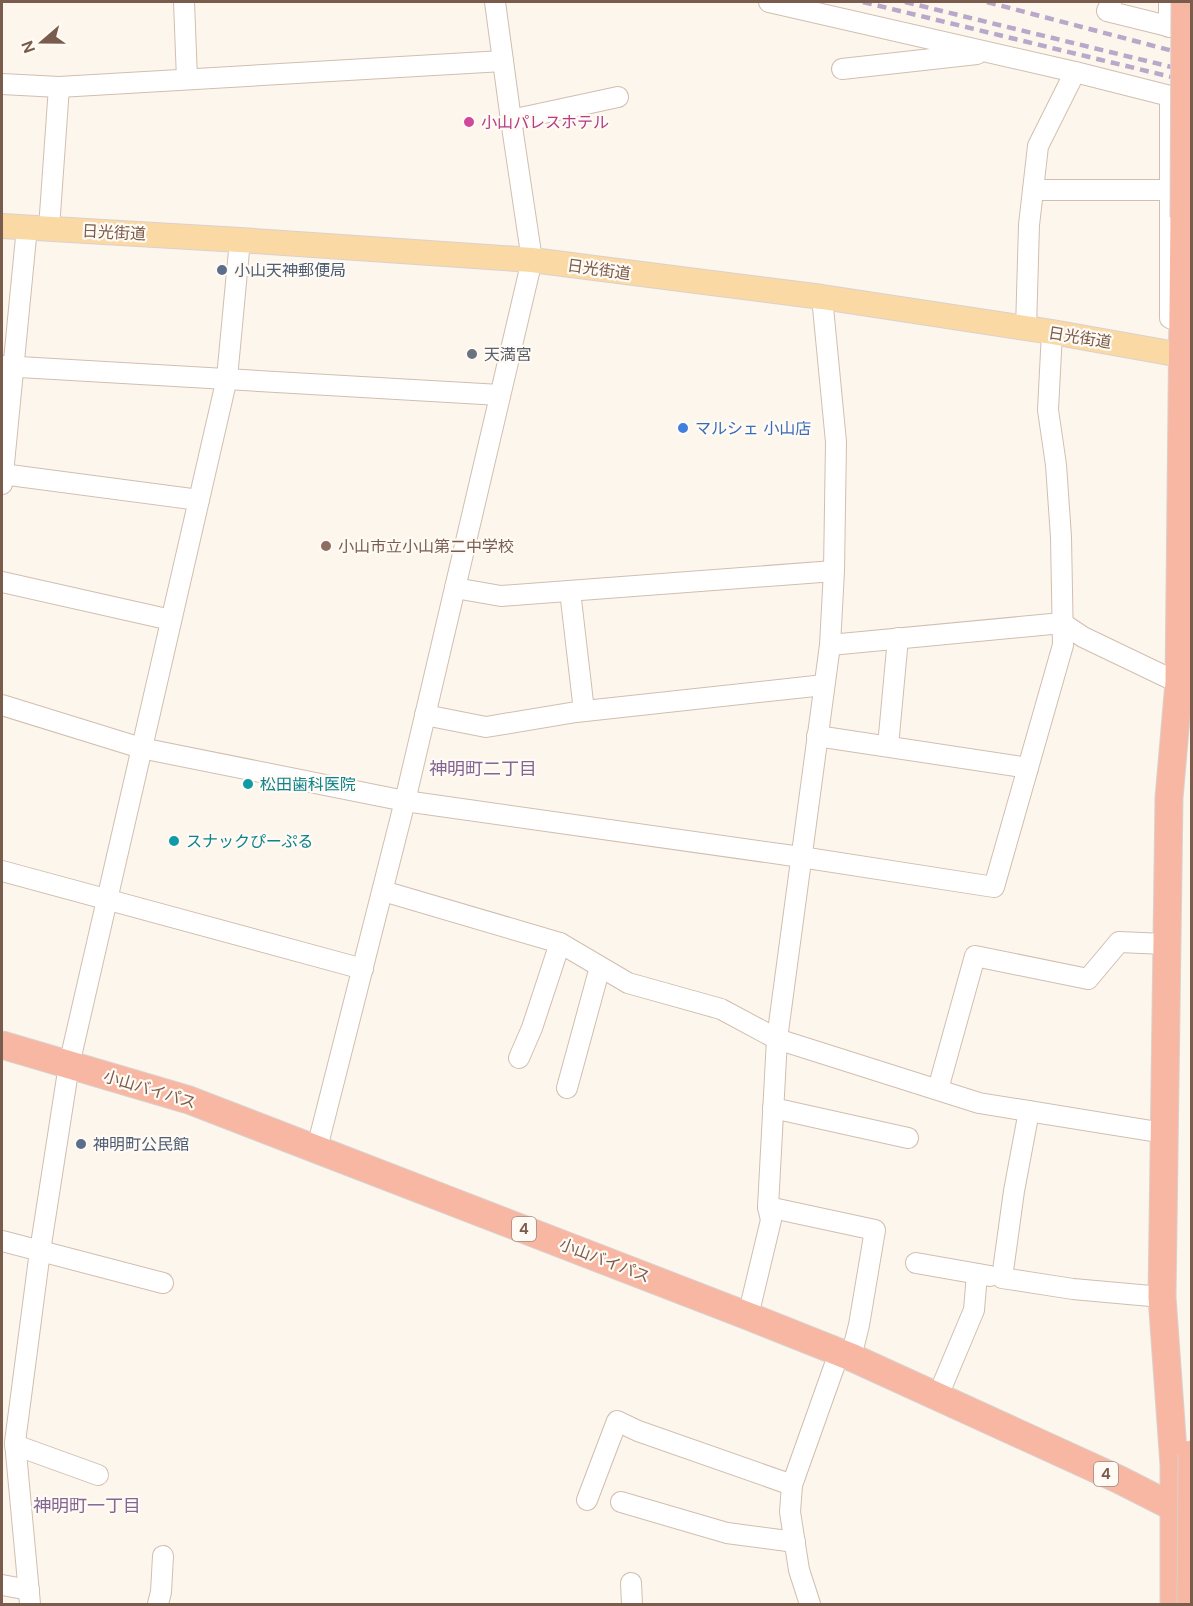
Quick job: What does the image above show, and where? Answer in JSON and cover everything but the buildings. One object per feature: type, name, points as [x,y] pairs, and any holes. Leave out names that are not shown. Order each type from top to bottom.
[{"type":"highway","points":[[1174,1605],[1183,1512],[1174,1465],[1162,1297],[1168,798],[1179,683],[1187,356],[1184,328],[1185,2]]},
{"type":"highway","name":"小山バイパス","points":[[2,1045],[189,1100],[748,1316],[845,1355],[1183,1512]]},
{"type":"highway","points":[[1191,1454],[1191,1605]]},
{"type":"main road","name":"日光街道","points":[[2,226],[532,260],[822,297],[1052,332],[1187,356]]},
{"type":"street","points":[[184,2],[187,79]]},
{"type":"street","points":[[317,1148],[405,801],[532,260],[510,120],[495,2]]},
{"type":"street","points":[[769,2],[992,52],[1170,96],[1170,318],[1184,328]]},
{"type":"street","points":[[1111,2],[1107,11],[1191,32]]},
{"type":"street","points":[[1169,2],[1169,27]]},
{"type":"street","points":[[842,69],[992,52]]},
{"type":"street","points":[[2,84],[59,87],[503,60]]},
{"type":"street","points":[[1026,329],[1029,225],[1038,146],[1075,72]]},
{"type":"street","points":[[59,87],[38,228],[7,367],[2,479],[199,500]]},
{"type":"street","points":[[510,120],[618,97]]},
{"type":"street","points":[[1033,190],[1169,190]]},
{"type":"street","points":[[30,1597],[11,1442],[40,1251],[69,1065],[227,378],[240,240]]},
{"type":"street","points":[[748,1316],[771,1220],[768,1207],[777,1039],[830,645],[834,571],[836,442],[822,297]]},
{"type":"street","points":[[2,705],[141,748],[405,801],[801,857],[994,887],[1063,645],[1056,465],[1048,410],[1052,332]]},
{"type":"street","points":[[7,367],[500,394]]},
{"type":"street","points":[[455,588],[501,597],[834,571]]},
{"type":"street","points":[[2,582],[171,620]]},
{"type":"street","points":[[570,591],[584,711]]},
{"type":"street","points":[[830,645],[1062,623],[1083,637],[1179,683]]},
{"type":"street","points":[[888,746],[898,638]]},
{"type":"street","points":[[425,715],[486,727],[584,711],[824,685]]},
{"type":"street","points":[[817,736],[1028,768]]},
{"type":"street","points":[[2,871],[363,969]]},
{"type":"street","points":[[383,891],[560,944],[628,983],[721,1009],[777,1039],[979,1103],[1164,1133]]},
{"type":"street","points":[[938,1089],[975,956],[1088,979],[1119,942],[1165,944]]},
{"type":"street","points":[[519,1059],[532,1028],[560,944]]},
{"type":"street","points":[[567,1088],[600,967]]},
{"type":"street","points":[[773,1108],[908,1138]]},
{"type":"street","points":[[1002,1278],[1014,1191],[1029,1111]]},
{"type":"street","points":[[768,1207],[875,1230],[859,1325],[792,1485],[790,1512],[799,1570],[810,1605]]},
{"type":"street","points":[[2,1241],[163,1283]]},
{"type":"street","points":[[916,1263],[1073,1289],[1162,1297]]},
{"type":"street","points":[[937,1398],[974,1310],[977,1274]]},
{"type":"street","points":[[587,1500],[617,1421],[671,1443],[792,1485]]},
{"type":"street","points":[[11,1442],[98,1475]]},
{"type":"street","points":[[621,1502],[728,1533],[795,1542]]},
{"type":"street","points":[[158,1605],[163,1556]]},
{"type":"street","points":[[631,1583],[632,1605]]},
{"type":"street","points":[[2,1584],[30,1597]]},
{"type":"railway","points":[[863,2],[1192,82]]},
{"type":"railway","points":[[905,2],[1192,72]]},
{"type":"railway","points":[[987,2],[1192,56]]},
{"type":"place","name":"小山パレスホテル","points":[[469,122]]},
{"type":"place","name":"小山天神郵便局","points":[[222,270]]},
{"type":"place","name":"天満宮","points":[[472,354]]},
{"type":"place","name":"マルシェ 小山店","points":[[683,428]]},
{"type":"place","name":"小山市立小山第二中学校","points":[[326,546]]},
{"type":"place","name":"松田歯科医院","points":[[248,784]]},
{"type":"place","name":"スナックぴーぷる","points":[[174,841]]},
{"type":"place","name":"神明町公民館","points":[[81,1144]]},
{"type":"district","name":"神明町二丁目","points":[[483,769]]},
{"type":"district","name":"神明町一丁目","points":[[87,1506]]}]
